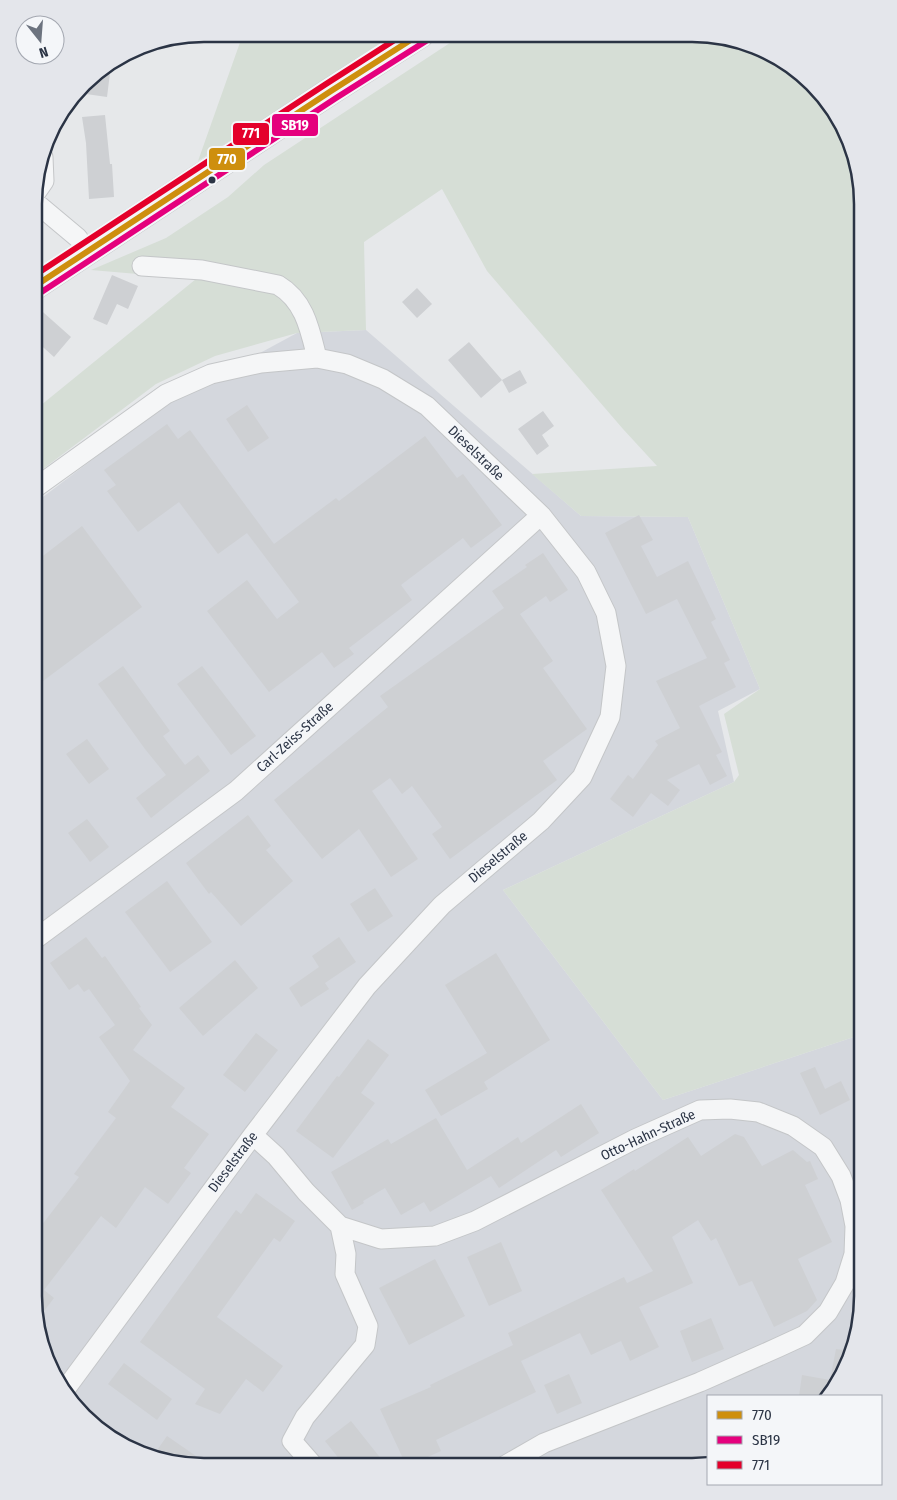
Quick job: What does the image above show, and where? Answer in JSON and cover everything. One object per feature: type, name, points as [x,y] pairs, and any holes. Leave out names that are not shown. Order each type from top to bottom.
[{"type":"street","points":[[42,281],[407,43]]},
{"type":"street","points":[[42,208],[78,238]]},
{"type":"street","points":[[142,266],[202,270],[278,285],[290,292],[302,310],[309,327],[317,358]]},
{"type":"street","name":"Dieselstraße","points":[[42,483],[166,394],[211,374],[261,363],[317,358],[347,364],[383,379],[427,406],[540,515],[586,572],[606,613],[616,666],[610,716],[582,777],[541,821],[442,905],[367,986],[253,1135],[69,1384]]},
{"type":"street","name":"Carl-Zeiss-Straße","points":[[42,934],[236,791],[540,515]]},
{"type":"street","name":"Otto-Hahn-Straße","points":[[253,1135],[276,1156],[306,1192],[340,1226],[381,1239],[435,1236],[475,1221],[635,1139],[700,1110],[730,1109],[758,1112],[793,1126],[823,1147],[841,1176],[850,1200],[854,1221]]},
{"type":"street","points":[[307,1458],[292,1441],[306,1417],[365,1345],[368,1326],[345,1274],[346,1254],[340,1226]]},
{"type":"street","name":"Otto-Hahn-Straße","points":[[518,1458],[544,1443],[700,1382],[805,1335],[828,1312],[846,1283],[854,1253]]},
{"type":"shaded area","points":[[451,42],[692,42],[713,44],[734,48],[773,64],[807,90],[821,106],[833,124],[846,153],[853,184],[855,205],[854,1037],[663,1100],[503,890],[734,782],[739,775],[724,714],[760,689],[688,517],[581,516],[532,474],[657,466],[487,271],[442,189],[364,242],[366,330],[297,333],[215,356],[156,384],[42,470],[42,404],[196,279],[91,270],[166,238],[228,197],[264,165]]},
{"type":"shaded area","points":[[240,43],[385,43],[198,161]]},
{"type":"shaded area","points":[[366,330],[581,516],[688,517],[760,689],[718,711],[734,782],[503,890],[663,1100],[854,1037],[854,1306],[849,1337],[842,1357],[833,1376],[820,1395],[707,1395],[707,1456],[692,1458],[205,1458],[184,1456],[163,1452],[143,1445],[124,1436],[106,1424],[76,1394],[64,1376],[55,1357],[48,1337],[42,1295],[42,498],[167,403],[297,333]]},
{"type":"building","points":[[110,74],[107,97],[87,94]]},
{"type":"building","points":[[105,115],[110,164],[112,164],[114,197],[89,199],[86,143],[82,117]]},
{"type":"building","points":[[112,275],[138,286],[128,309],[117,304],[107,325],[93,319]]},
{"type":"building","points":[[417,288],[432,304],[417,318],[402,302]]},
{"type":"building","points":[[42,311],[71,337],[54,357],[42,346]]},
{"type":"building","points":[[469,342],[502,380],[481,398],[448,360]]},
{"type":"building","points":[[520,370],[527,383],[509,393],[502,380]]},
{"type":"building","points":[[247,405],[269,438],[248,452],[226,419]]},
{"type":"building","points":[[543,411],[554,426],[542,435],[549,446],[537,455],[518,429]]},
{"type":"building","points":[[167,424],[178,439],[190,430],[274,544],[336,498],[339,501],[425,436],[457,478],[463,474],[502,525],[471,548],[463,538],[401,585],[412,600],[349,648],[354,654],[334,668],[322,652],[269,692],[207,611],[247,580],[277,619],[299,602],[247,533],[218,554],[179,502],[138,532],[107,491],[116,485],[104,470]]},
{"type":"building","points":[[639,515],[653,540],[641,546],[657,577],[688,561],[716,619],[711,622],[730,660],[724,663],[736,687],[699,706],[722,752],[716,755],[727,776],[710,785],[699,764],[667,780],[680,790],[668,806],[651,793],[633,817],[610,799],[628,775],[633,779],[658,745],[655,741],[680,728],[656,681],[707,658],[677,599],[646,614],[605,533]]},
{"type":"building","points":[[82,526],[142,607],[42,682],[42,557]]},
{"type":"building","points":[[543,553],[568,590],[550,602],[546,596],[520,614],[553,661],[543,668],[587,729],[543,761],[557,780],[450,859],[432,834],[442,827],[412,786],[402,794],[390,778],[372,791],[418,859],[391,877],[359,829],[322,859],[274,800],[388,707],[380,696],[504,608],[492,591],[527,567],[525,565]]},
{"type":"building","points":[[123,666],[170,731],[163,736],[185,765],[198,755],[210,771],[151,818],[136,798],[166,775],[98,684]]},
{"type":"building","points":[[202,666],[256,736],[231,755],[177,684]]},
{"type":"building","points":[[87,739],[109,769],[89,784],[66,754]]},
{"type":"building","points":[[248,815],[271,846],[266,850],[293,881],[241,926],[211,892],[209,894],[186,863]]},
{"type":"building","points":[[87,819],[109,847],[90,862],[68,833]]},
{"type":"building","points":[[167,881],[212,942],[170,972],[125,912]]},
{"type":"building","points":[[375,888],[393,916],[368,932],[350,904]]},
{"type":"building","points":[[86,937],[102,958],[105,956],[152,1025],[133,1050],[185,1088],[171,1107],[209,1134],[184,1168],[191,1173],[168,1204],[145,1187],[116,1228],[101,1216],[44,1290],[54,1298],[44,1311],[42,1225],[79,1177],[74,1174],[116,1118],[108,1112],[130,1081],[99,1037],[115,1025],[89,989],[84,992],[78,984],[69,990],[50,963]]},
{"type":"building","points":[[339,937],[356,962],[325,983],[329,989],[301,1007],[289,988],[319,967],[312,956]]},
{"type":"building","points":[[496,953],[550,1040],[484,1082],[488,1089],[441,1116],[425,1090],[487,1053],[445,985]]},
{"type":"building","points":[[235,960],[258,988],[203,1036],[179,1008]]},
{"type":"building","points":[[256,1033],[278,1050],[245,1092],[223,1075]]},
{"type":"building","points":[[368,1039],[389,1055],[361,1093],[375,1103],[333,1158],[296,1131],[337,1076],[339,1077]]},
{"type":"building","points":[[815,1067],[825,1089],[841,1081],[850,1100],[820,1115],[800,1073]]},
{"type":"building","points":[[581,1104],[599,1133],[561,1157],[556,1150],[499,1188],[491,1176],[430,1212],[424,1202],[401,1215],[385,1188],[352,1210],[331,1172],[388,1139],[391,1144],[436,1118],[467,1170],[518,1137],[521,1143]]},
{"type":"building","points":[[735,1134],[744,1137],[762,1166],[793,1150],[807,1162],[810,1161],[818,1179],[805,1185],[832,1242],[798,1259],[817,1300],[807,1311],[774,1327],[752,1281],[739,1286],[716,1238],[711,1241],[698,1220],[672,1237],[693,1283],[639,1307],[659,1347],[630,1361],[621,1341],[591,1355],[580,1333],[521,1361],[536,1392],[436,1440],[441,1451],[426,1458],[403,1458],[380,1409],[431,1387],[430,1385],[513,1345],[508,1333],[624,1277],[627,1283],[653,1271],[601,1190],[688,1137],[701,1156]]},
{"type":"building","points":[[256,1193],[295,1221],[280,1242],[274,1238],[217,1317],[283,1366],[263,1392],[246,1379],[220,1414],[195,1404],[205,1389],[140,1342],[236,1210],[241,1214]]},
{"type":"building","points":[[501,1242],[522,1291],[489,1306],[467,1257]]},
{"type":"building","points":[[435,1259],[465,1316],[409,1345],[379,1288]]},
{"type":"building","points":[[711,1318],[724,1349],[692,1362],[680,1331]]},
{"type":"building","points":[[836,1349],[844,1350],[833,1376],[820,1395],[799,1395],[802,1375],[830,1380]]},
{"type":"building","points":[[124,1363],[172,1399],[157,1420],[108,1384]]},
{"type":"building","points":[[569,1374],[582,1403],[557,1414],[544,1385]]},
{"type":"building","points":[[351,1421],[380,1458],[338,1458],[325,1441]]},
{"type":"building","points":[[167,1436],[198,1457],[184,1456],[157,1450]]},
{"type":"transit line","name":"771","points":[[42,270],[391,43]]},
{"type":"transit line","name":"770","points":[[42,281],[407,43]]},
{"type":"transit line","name":"SB19","points":[[42,292],[424,43]]}]
